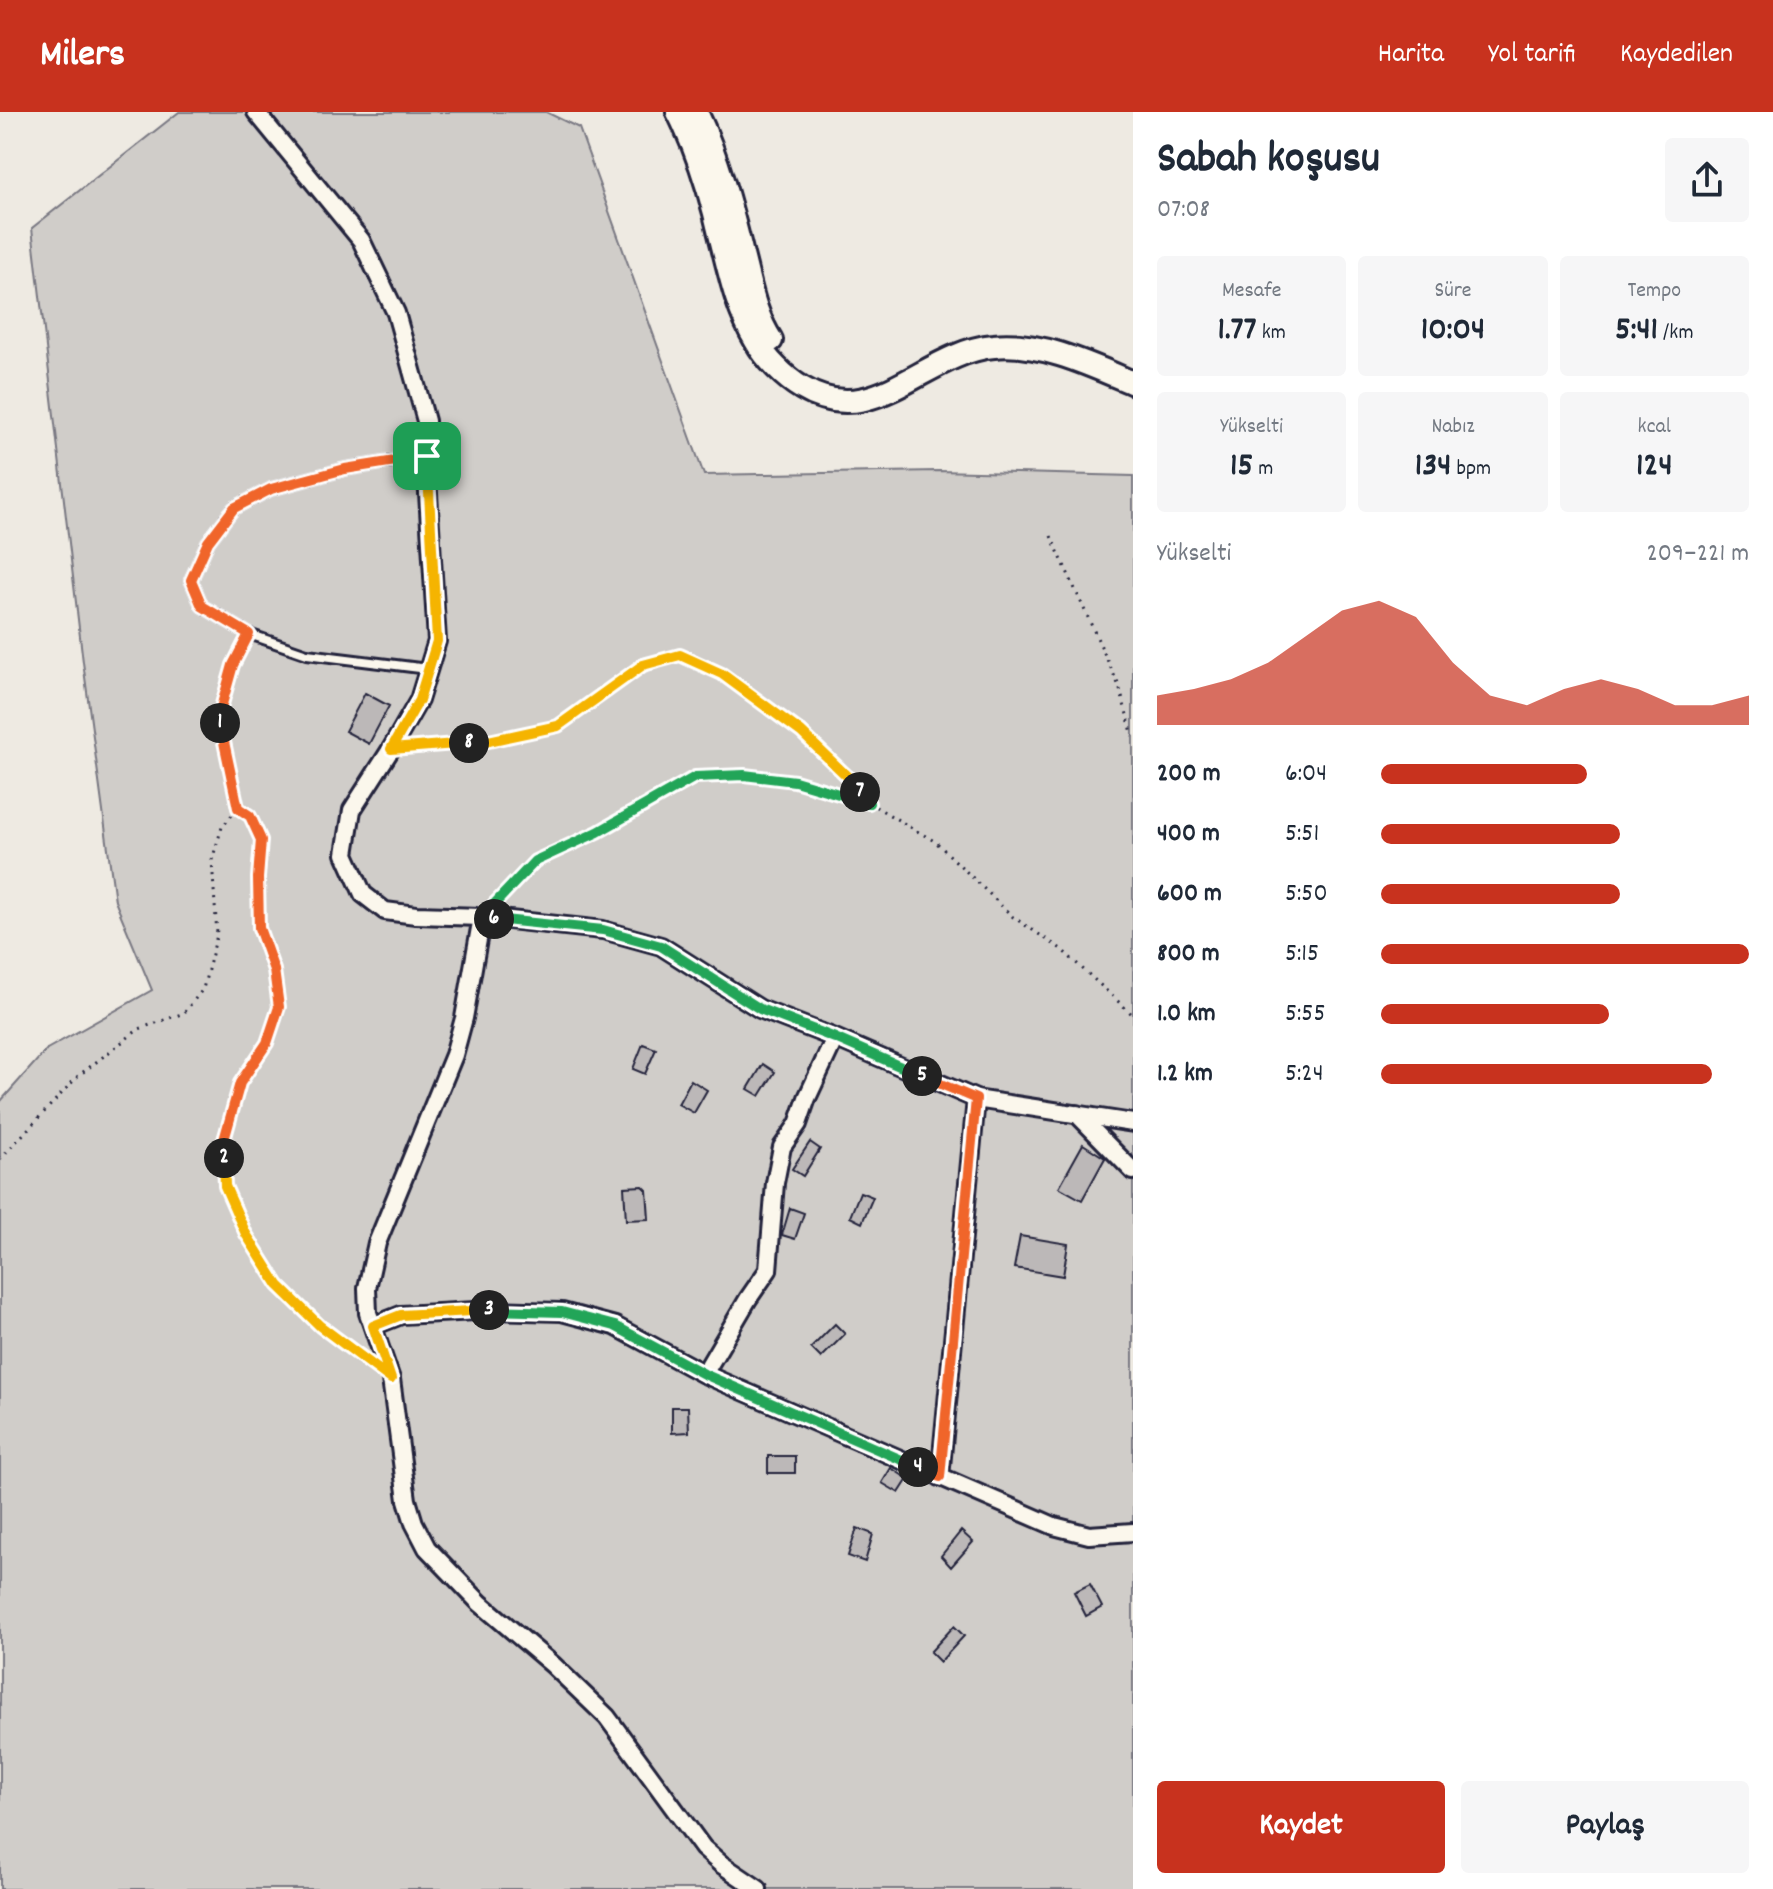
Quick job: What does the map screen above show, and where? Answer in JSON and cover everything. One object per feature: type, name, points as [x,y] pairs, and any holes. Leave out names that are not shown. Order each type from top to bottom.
[{"type":"main road","points":[[678,112],[699,162],[742,315],[757,344],[773,363],[812,394],[829,401],[868,400],[953,357],[994,346],[1047,351],[1079,360],[1133,383]]},
{"type":"main road","points":[[696,112],[716,159],[751,295],[768,334],[792,363],[818,382],[844,388],[861,387],[946,345],[991,332],[1049,337],[1085,348],[1133,369]]},
{"type":"street","points":[[256,112],[361,240],[396,313],[426,421],[437,641],[419,700],[352,810],[345,854],[363,894],[385,911],[482,917],[603,930],[661,946],[760,1009],[976,1099],[1133,1123]]},
{"type":"street","points":[[482,917],[464,1018],[454,1055],[377,1243],[367,1288],[368,1313],[391,1379],[407,1500],[427,1548],[480,1603],[553,1665],[607,1717],[703,1848],[758,1889]]},
{"type":"street","points":[[704,1374],[768,1270],[775,1183],[782,1147],[798,1124],[835,1038]]},
{"type":"street","points":[[940,1477],[976,1099]]},
{"type":"street","points":[[1077,1114],[1133,1171]]},
{"type":"street","points":[[373,1326],[401,1315],[494,1310],[562,1312],[615,1326],[704,1374],[1054,1526],[1089,1535],[1133,1532]]},
{"type":"lane","points":[[427,456],[345,469],[271,489],[234,508],[208,542],[191,580],[202,606],[249,634],[307,654],[429,669]]},
{"type":"path","points":[[1051,536],[1119,686],[1133,736]]},
{"type":"path","points":[[249,634],[233,665],[219,715],[238,808],[250,816],[261,840],[259,928],[274,970],[279,1007],[267,1043],[240,1083],[224,1140],[225,1186],[246,1234],[278,1285],[320,1326],[391,1379]]},
{"type":"path","points":[[391,749],[484,742],[558,726],[643,665],[680,655],[722,674],[801,732],[850,779],[869,803]]},
{"type":"path","points":[[482,917],[535,861],[598,832],[695,777],[744,775],[795,781],[869,803],[936,842],[1013,917],[1061,949],[1133,1015]]},
{"type":"path","points":[[0,1159],[78,1076],[139,1029],[184,1013],[203,989],[217,935],[212,860],[222,827],[238,808]]},
{"type":"shaded area","points":[[179,112],[546,112],[579,128],[704,475],[938,471],[1133,476],[1133,1889],[0,1889],[0,1102],[47,1049],[152,990],[115,901],[83,662],[32,228]]},
{"type":"building","points":[[365,693],[389,706],[369,744],[345,731]]},
{"type":"building","points":[[643,1044],[656,1049],[645,1074],[633,1069]]},
{"type":"building","points":[[763,1064],[775,1072],[760,1096],[748,1089]]},
{"type":"building","points":[[691,1080],[707,1090],[694,1113],[678,1104]]},
{"type":"building","points":[[810,1142],[820,1149],[803,1176],[792,1169]]},
{"type":"building","points":[[1083,1144],[1105,1158],[1082,1200],[1059,1187]]},
{"type":"building","points":[[643,1186],[647,1190],[649,1219],[626,1220],[624,1187]]},
{"type":"building","points":[[860,1192],[873,1197],[862,1223],[850,1217]]},
{"type":"building","points":[[790,1208],[804,1213],[795,1239],[782,1235]]},
{"type":"building","points":[[1020,1236],[1068,1244],[1063,1276],[1014,1268]]},
{"type":"building","points":[[835,1324],[845,1334],[821,1358],[811,1348]]},
{"type":"building","points":[[672,1407],[688,1407],[689,1432],[672,1433]]},
{"type":"building","points":[[768,1456],[795,1456],[795,1473],[768,1473]]},
{"type":"building","points":[[891,1468],[908,1479],[899,1493],[882,1483]]},
{"type":"building","points":[[857,1528],[873,1534],[865,1562],[848,1556]]},
{"type":"building","points":[[961,1531],[973,1542],[951,1567],[941,1556]]},
{"type":"building","points":[[1090,1584],[1102,1607],[1086,1616],[1074,1592]]},
{"type":"building","points":[[954,1626],[964,1636],[940,1662],[930,1652]]},
{"type":"route","points":[[427,456],[437,641],[419,700],[391,749],[484,742],[558,726],[643,665],[680,655],[722,674],[801,732],[850,779],[869,803],[795,781],[744,775],[695,777],[598,832],[535,861],[482,917],[603,930],[661,946],[760,1009],[976,1099],[940,1477],[704,1374],[615,1326],[562,1312],[494,1310],[401,1315],[373,1326],[391,1379],[320,1326],[278,1285],[246,1234],[225,1186],[224,1140],[240,1083],[267,1043],[279,1007],[274,970],[259,928],[261,840],[250,816],[238,808],[219,715],[233,665],[249,634],[202,606],[191,580],[208,542],[234,508],[271,489],[345,469],[427,456]]}]
